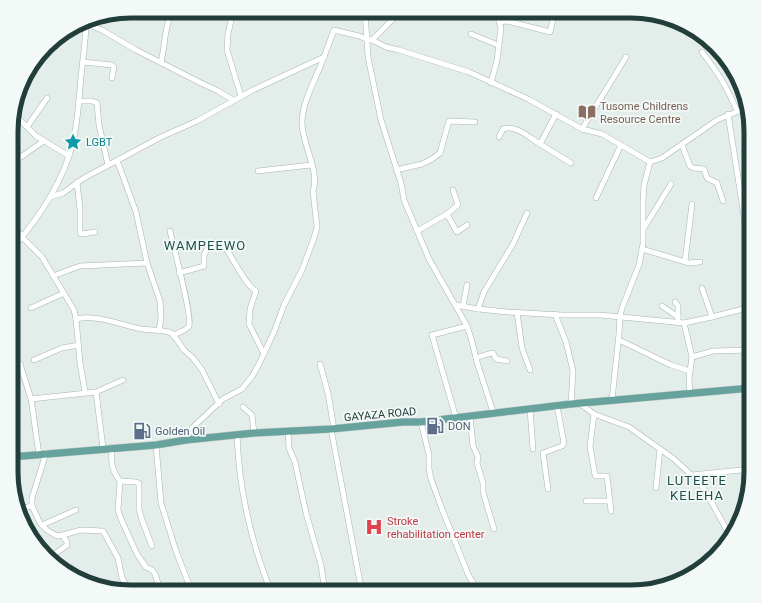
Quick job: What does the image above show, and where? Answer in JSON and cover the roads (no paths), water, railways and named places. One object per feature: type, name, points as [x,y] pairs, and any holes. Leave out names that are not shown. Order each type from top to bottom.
[{"type":"main road","name":"GAYAZA ROAD","points":[[18,456],[112,447],[156,445],[186,440],[237,435],[421,422],[494,412],[580,403],[744,389]]},
{"type":"street","points":[[162,62],[165,33],[170,18]]},
{"type":"street","points":[[231,18],[228,34],[227,50],[241,96]]},
{"type":"street","points":[[365,18],[368,57],[381,120],[401,183],[404,200],[429,259],[467,326],[487,394],[494,412]]},
{"type":"street","points":[[372,40],[394,18]]},
{"type":"street","points":[[491,83],[497,60],[501,18]]},
{"type":"street","points":[[500,22],[507,21],[550,32],[553,18]]},
{"type":"street","points":[[92,25],[233,100]]},
{"type":"street","points":[[18,242],[50,197],[69,156],[75,131],[79,101],[86,28]]},
{"type":"street","points":[[186,440],[192,428],[223,399],[242,389],[253,375],[274,332],[284,305],[302,270],[314,238],[317,221],[313,191],[314,181],[302,128],[302,119],[308,96],[334,30],[372,40],[386,47],[469,72],[556,114],[582,129],[602,134],[650,162],[662,158],[717,120],[742,110]]},
{"type":"street","points":[[471,34],[498,45]]},
{"type":"street","points":[[702,52],[720,75],[731,95],[737,111]]},
{"type":"street","points":[[50,197],[64,193],[77,182],[108,164],[161,137],[197,121],[233,100],[324,57]]},
{"type":"street","points":[[582,129],[626,57]]},
{"type":"street","points":[[83,62],[113,66],[112,78]]},
{"type":"street","points":[[27,128],[47,98]]},
{"type":"street","points":[[79,101],[92,101],[97,103],[98,125],[108,164]]},
{"type":"street","points":[[540,144],[556,114]]},
{"type":"street","points":[[728,114],[744,216]]},
{"type":"street","points":[[19,119],[27,128],[44,141],[69,156]]},
{"type":"street","points":[[396,170],[422,164],[440,153],[448,121],[475,122]]},
{"type":"street","points":[[499,137],[503,129],[508,127],[571,163]]},
{"type":"street","points":[[18,159],[44,141]]},
{"type":"street","points":[[596,198],[621,145]]},
{"type":"street","points":[[682,145],[690,166],[693,168],[704,169],[707,178],[716,183],[723,201]]},
{"type":"street","points":[[117,160],[136,212],[147,263],[160,301],[161,318],[159,331]]},
{"type":"street","points":[[612,400],[619,340],[620,316],[639,265],[642,249],[644,236],[644,185],[650,162]]},
{"type":"street","points":[[258,171],[311,165]]},
{"type":"street","points":[[77,182],[80,209],[80,233],[95,232]]},
{"type":"street","points":[[643,229],[671,184]]},
{"type":"street","points":[[417,231],[447,214],[458,205],[453,190]]},
{"type":"street","points":[[684,261],[692,204]]},
{"type":"street","points":[[478,309],[484,292],[513,244],[527,213]]},
{"type":"street","points":[[447,214],[456,232],[467,225]]},
{"type":"street","points":[[18,231],[39,254],[74,310],[85,392]]},
{"type":"street","points":[[170,231],[186,295],[190,322],[187,328],[173,336]]},
{"type":"street","points":[[180,273],[204,266],[204,255],[210,244],[221,242],[224,244],[243,278],[251,288],[256,291],[250,309],[249,324],[264,354]]},
{"type":"street","points":[[642,249],[689,263],[700,262]]},
{"type":"street","points":[[53,276],[83,266],[147,263]]},
{"type":"street","points":[[463,306],[467,285]]},
{"type":"street","points":[[702,288],[712,317]]},
{"type":"street","points":[[31,308],[64,293]]},
{"type":"street","points":[[676,302],[680,321],[692,357],[690,371],[690,394]]},
{"type":"street","points":[[456,305],[478,309],[517,312],[584,314],[680,321],[712,317],[744,309]]},
{"type":"street","points":[[662,306],[680,321]]},
{"type":"street","points":[[517,312],[522,348],[530,370]]},
{"type":"street","points":[[556,314],[566,342],[573,371],[571,404]]},
{"type":"street","points":[[76,319],[88,317],[140,328],[169,332],[202,370],[219,404]]},
{"type":"street","points":[[456,418],[432,335],[467,326]]},
{"type":"street","points":[[619,340],[671,365],[690,371]]},
{"type":"street","points":[[34,360],[62,348],[79,345]]},
{"type":"street","points":[[692,357],[714,351],[744,350]]},
{"type":"street","points":[[476,358],[493,353],[496,359],[507,360]]},
{"type":"street","points":[[18,363],[20,364],[31,398],[42,454],[32,498],[32,506],[42,525],[55,535],[63,536],[81,530],[104,530],[118,558],[122,578],[126,585]]},
{"type":"street","points":[[320,364],[328,393],[332,429],[360,582]]},
{"type":"street","points":[[31,398],[96,392],[123,380]]},
{"type":"street","points":[[96,392],[103,448]]},
{"type":"street","points":[[580,403],[594,414],[629,427],[660,449],[692,475],[706,492],[727,531]]},
{"type":"street","points":[[548,489],[543,453],[562,446],[564,443],[557,406]]},
{"type":"street","points":[[243,407],[252,415],[254,434]]},
{"type":"street","points":[[530,409],[533,449]]},
{"type":"street","points":[[594,414],[590,446],[595,475],[608,476],[611,511]]},
{"type":"street","points":[[470,416],[472,446],[478,457],[477,463],[483,483],[483,492],[494,529]]},
{"type":"street","points":[[421,422],[429,455],[429,469],[433,485],[468,574],[474,585]]},
{"type":"street","points":[[288,431],[290,448],[295,462],[306,513],[321,566],[324,585]]},
{"type":"street","points":[[237,435],[238,456],[248,522],[269,585]]},
{"type":"street","points":[[156,445],[161,503],[176,551],[189,585]]},
{"type":"street","points":[[112,447],[112,467],[114,474],[120,481],[118,510],[121,519],[137,554],[146,567],[156,574],[159,585]]},
{"type":"street","points":[[656,488],[660,449]]},
{"type":"street","points":[[692,475],[744,470]]},
{"type":"street","points":[[120,481],[139,483],[139,509],[152,546]]},
{"type":"street","points":[[586,501],[610,501]]},
{"type":"street","points":[[25,508],[32,506]]},
{"type":"street","points":[[42,525],[76,510]]},
{"type":"street","points":[[54,554],[68,545],[63,536]]},
{"type":"place","name":"Tusome Childrens Resource Centre","points":[[587,112]]},
{"type":"place","name":"LGBT","points":[[73,142]]},
{"type":"place","name":"DON","points":[[435,426]]},
{"type":"place","name":"Golden Oil","points":[[142,431]]},
{"type":"place","name":"Stroke rehabilitation center","points":[[374,527]]},
{"type":"district","name":"WAMPEEWO","points":[[205,245]]},
{"type":"district","name":"LUTEETE KELEHA","points":[[697,488]]}]
